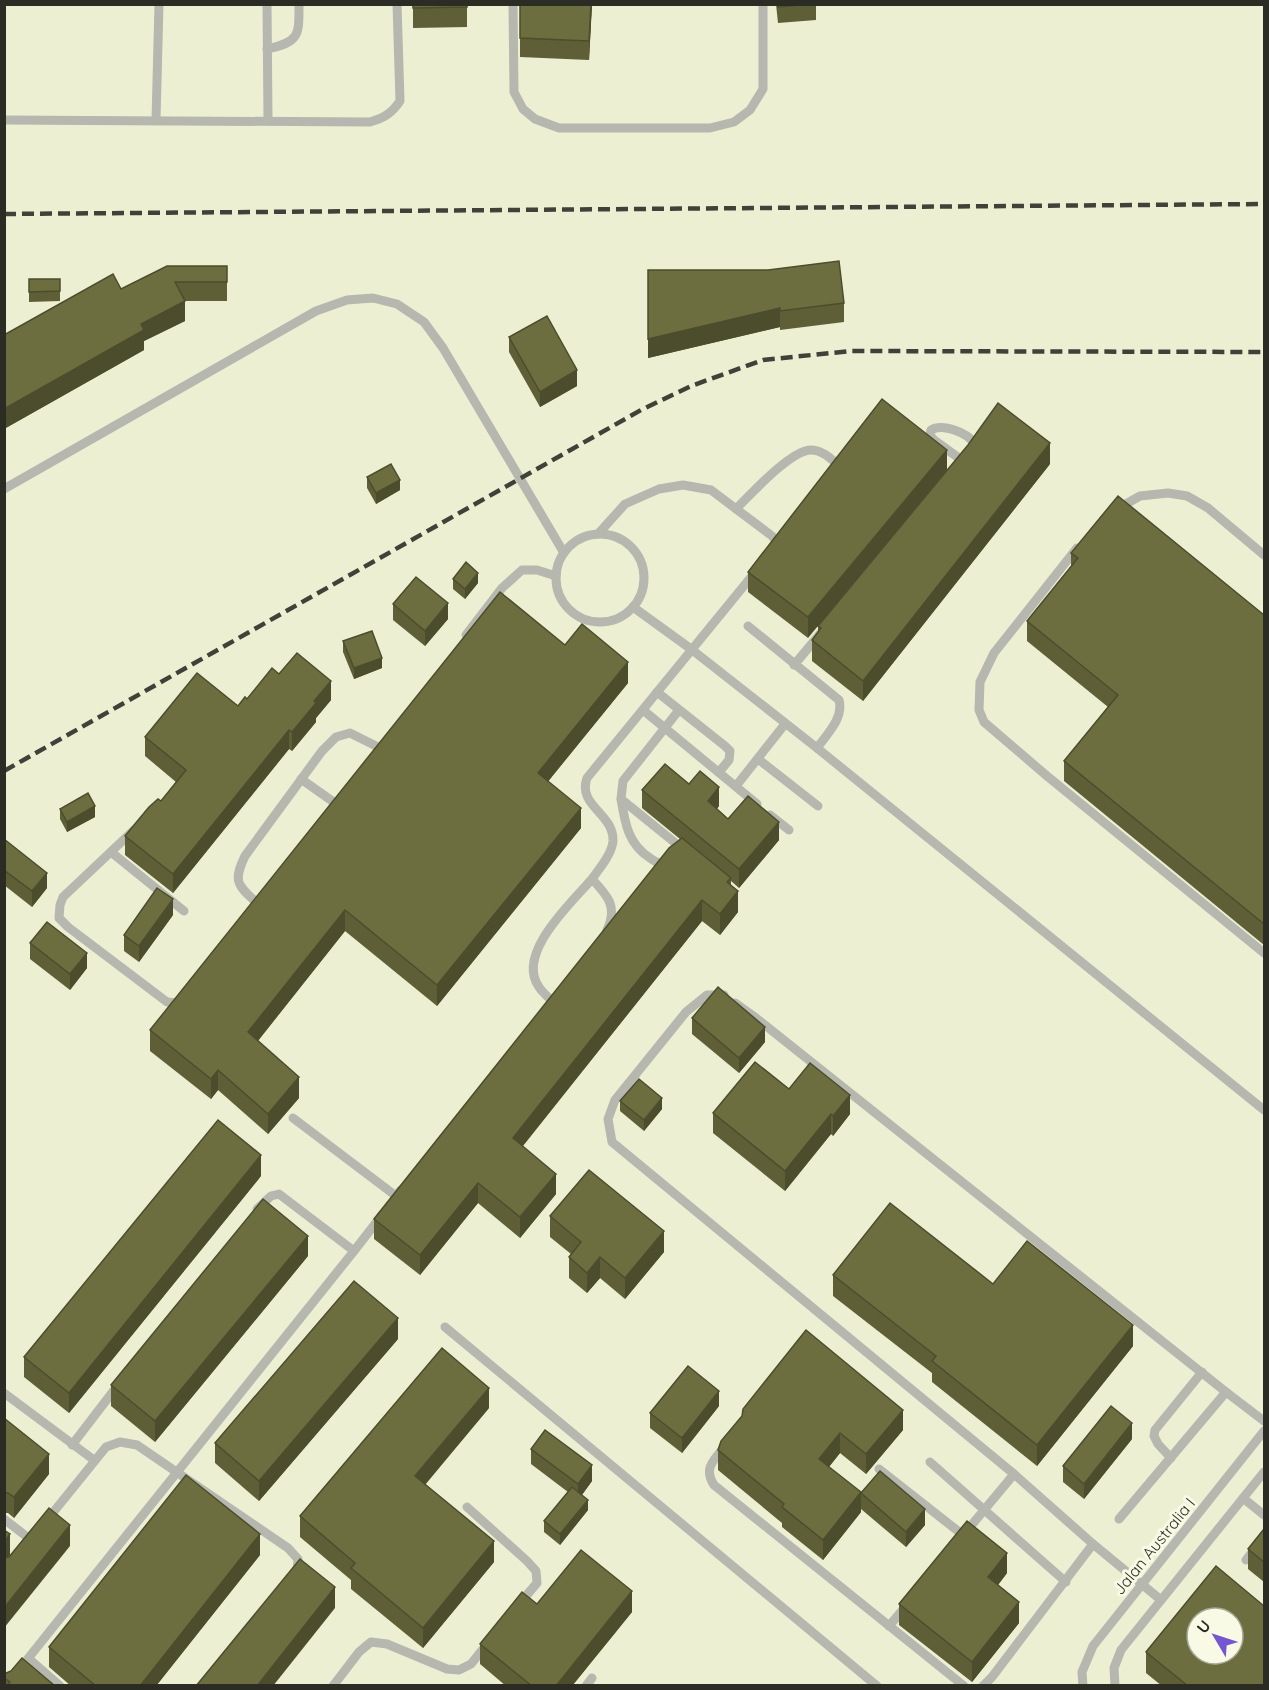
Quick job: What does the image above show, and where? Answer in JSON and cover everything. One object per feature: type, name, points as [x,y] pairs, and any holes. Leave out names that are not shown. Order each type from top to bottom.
[{"type":"lane","points":[[156,120],[159,4]]},
{"type":"lane","points":[[267,4],[268,120]]},
{"type":"lane","points":[[267,49],[285,45],[294,39],[299,31],[299,4]]},
{"type":"lane","points":[[4,120],[370,122],[380,119],[396,108],[400,101],[397,4]]},
{"type":"lane","points":[[513,4],[514,92],[523,109],[536,119],[559,128],[710,128],[734,122],[750,110],[763,89],[763,4]]},
{"type":"lane","points":[[4,489],[316,311],[347,300],[373,298],[397,304],[424,322],[443,348],[564,553]]},
{"type":"lane","points":[[956,470],[975,446],[974,442],[943,427],[930,430],[930,435],[934,440],[963,461]]},
{"type":"lane","points":[[736,509],[776,470],[801,452],[813,450],[827,455],[836,463]]},
{"type":"lane","points":[[598,534],[624,504],[667,488],[683,485],[711,490],[776,541],[775,548],[768,557]]},
{"type":"lane","points":[[1106,518],[1113,511],[1140,496],[1168,493],[1188,496],[1208,508],[1264,555]]},
{"type":"lane","points":[[598,534],[612,536],[626,542],[636,552],[642,566],[644,580],[641,594],[633,607],[623,616],[610,621],[597,622],[584,619],[572,612],[563,602],[556,576],[564,553],[575,542],[598,534]]},
{"type":"lane","points":[[1084,539],[994,653],[980,682],[979,710],[984,722],[1264,953]]},
{"type":"lane","points":[[552,1001],[538,986],[534,975],[535,953],[541,940],[592,879],[613,843],[610,828],[603,815],[585,795],[584,786],[594,769],[761,565]]},
{"type":"lane","points":[[459,645],[502,588],[522,570],[537,570],[556,576]]},
{"type":"lane","points":[[633,607],[692,649],[1264,1110]]},
{"type":"lane","points":[[748,626],[839,700],[841,709],[836,722],[816,748]]},
{"type":"lane","points":[[794,665],[823,630]]},
{"type":"lane","points":[[657,692],[730,751],[729,759],[719,772]]},
{"type":"lane","points":[[643,710],[789,830]]},
{"type":"lane","points":[[680,710],[624,781],[621,799],[626,828],[637,848],[663,864],[681,848]]},
{"type":"lane","points":[[736,786],[785,724]]},
{"type":"lane","points":[[256,902],[239,887],[237,872],[245,856],[322,751],[336,736],[350,733],[380,748]]},
{"type":"lane","points":[[372,757],[387,739]]},
{"type":"lane","points":[[758,759],[818,806]]},
{"type":"lane","points":[[301,779],[335,803]]},
{"type":"lane","points":[[328,812],[343,794]]},
{"type":"lane","points":[[621,799],[690,856]]},
{"type":"lane","points":[[142,823],[63,897],[59,918],[167,1002],[178,1002],[185,993]]},
{"type":"lane","points":[[111,852],[184,911]]},
{"type":"lane","points":[[592,879],[605,894],[613,911],[609,927],[599,942]]},
{"type":"lane","points":[[249,911],[263,893]]},
{"type":"lane","points":[[545,1010],[559,993]]},
{"type":"lane","points":[[1161,1600],[1014,1474],[612,1142],[608,1119],[615,1100],[686,1012],[707,995],[723,995],[756,1018],[1264,1420]]},
{"type":"lane","points":[[293,1118],[396,1196]]},
{"type":"lane","points":[[6,1686],[404,1186]]},
{"type":"lane","points":[[253,1214],[271,1196],[279,1194],[354,1251]]},
{"type":"lane","points":[[445,1327],[877,1686]]},
{"type":"lane","points":[[1171,1458],[1158,1444],[1154,1436],[1155,1430],[1202,1372]]},
{"type":"lane","points":[[72,1444],[124,1377]]},
{"type":"lane","points":[[1119,1519],[1226,1392]]},
{"type":"lane","points":[[4,1393],[94,1460]]},
{"type":"lane","name":"Jalan Australia I","points":[[1083,1686],[1082,1672],[1093,1646],[1264,1431]]},
{"type":"lane","points":[[729,1441],[709,1468],[709,1477],[714,1485],[964,1686]]},
{"type":"lane","points":[[24,1548],[94,1460],[106,1447],[120,1442],[137,1445],[288,1548],[298,1559],[299,1570],[291,1579]]},
{"type":"lane","points":[[930,1462],[1066,1582]]},
{"type":"lane","points":[[879,1469],[963,1535]]},
{"type":"lane","points":[[1115,1686],[1114,1668],[1122,1650],[1264,1472]]},
{"type":"lane","points":[[956,1544],[1014,1474]]},
{"type":"lane","points":[[1243,1498],[1264,1515]]},
{"type":"lane","points":[[467,1507],[536,1571],[537,1583],[515,1610]]},
{"type":"lane","points":[[4,1518],[31,1540]]},
{"type":"lane","points":[[1246,1560],[1264,1537]]},
{"type":"lane","points":[[983,1686],[1066,1582],[1093,1544]]},
{"type":"lane","points":[[890,1626],[912,1599]]},
{"type":"lane","points":[[333,1686],[359,1652],[371,1642],[387,1644],[447,1669],[459,1670],[471,1664],[493,1637]]},
{"type":"lane","points":[[29,1659],[60,1686]]},
{"type":"shaded area","points":[[5,5],[1264,5],[1264,1685],[5,1686]]},
{"type":"building","points":[[413,4],[467,4],[467,7],[413,8]]},
{"type":"building","points":[[520,4],[591,4],[589,41],[520,38]]},
{"type":"building","points":[[778,4],[811,4],[778,7]]},
{"type":"building","points":[[839,261],[844,303],[780,311],[780,308],[648,339],[648,270],[768,270]]},
{"type":"building","points":[[167,266],[227,266],[227,282],[175,282],[185,301],[141,324],[144,330],[4,409],[4,335],[113,274],[121,289]]},
{"type":"building","points":[[29,279],[60,279],[60,291],[29,292]]},
{"type":"building","points":[[547,316],[577,370],[540,392],[509,337]]},
{"type":"building","points":[[882,399],[947,450],[808,617],[748,572]]},
{"type":"building","points":[[998,403],[1050,443],[863,681],[812,640],[821,628],[818,626],[968,445]]},
{"type":"building","points":[[391,464],[400,480],[376,493],[367,477]]},
{"type":"building","points":[[1118,496],[1264,615],[1264,924],[1064,761],[1118,695],[1027,621],[1078,558],[1071,553]]},
{"type":"building","points":[[466,562],[478,573],[465,589],[453,579]]},
{"type":"building","points":[[416,577],[448,603],[425,631],[393,604]]},
{"type":"building","points":[[500,592],[565,645],[582,624],[628,662],[538,773],[581,808],[437,985],[345,910],[248,1032],[299,1077],[268,1114],[218,1070],[211,1079],[150,1030]]},
{"type":"building","points":[[372,631],[382,658],[354,668],[343,641]]},
{"type":"building","points":[[297,653],[331,681],[314,701],[316,703],[292,732],[289,730],[173,874],[125,836],[149,807],[158,799],[161,801],[186,770],[145,737],[197,673],[238,706],[245,697],[247,699],[272,668],[279,674]]},
{"type":"building","points":[[665,764],[689,784],[700,771],[719,787],[708,801],[728,819],[748,796],[779,822],[739,869],[642,790]]},
{"type":"building","points":[[88,793],[95,806],[67,822],[60,809]]},
{"type":"building","points":[[682,838],[731,878],[727,882],[738,891],[720,914],[702,900],[513,1138],[556,1174],[520,1217],[478,1183],[420,1255],[374,1219],[669,848]]},
{"type":"building","points":[[4,839],[47,873],[32,891],[4,870]]},
{"type":"building","points":[[157,888],[173,899],[139,946],[124,935]]},
{"type":"building","points":[[47,922],[87,953],[70,974],[30,943]]},
{"type":"building","points":[[718,987],[765,1027],[739,1058],[692,1018]]},
{"type":"building","points":[[755,1062],[789,1089],[810,1063],[850,1095],[833,1116],[831,1114],[785,1171],[713,1113]]},
{"type":"building","points":[[639,1079],[662,1098],[644,1120],[620,1101]]},
{"type":"building","points":[[218,1120],[261,1155],[69,1393],[24,1357]]},
{"type":"building","points":[[589,1170],[664,1231],[625,1278],[600,1257],[587,1273],[569,1257],[581,1242],[550,1216]]},
{"type":"building","points":[[263,1199],[308,1236],[155,1421],[111,1385]]},
{"type":"building","points":[[890,1203],[993,1284],[1027,1241],[1133,1325],[1037,1445],[932,1361],[936,1356],[833,1275]]},
{"type":"building","points":[[354,1281],[398,1318],[259,1481],[215,1443]]},
{"type":"building","points":[[806,1330],[903,1410],[866,1454],[840,1433],[819,1459],[861,1492],[823,1540],[782,1507],[784,1504],[718,1450],[721,1441],[742,1416],[743,1409]]},
{"type":"building","points":[[442,1348],[489,1388],[415,1476],[494,1541],[423,1628],[351,1568],[355,1563],[300,1516]]},
{"type":"building","points":[[688,1366],[719,1391],[682,1438],[650,1413]]},
{"type":"building","points":[[1111,1406],[1132,1423],[1084,1484],[1063,1466]]},
{"type":"building","points":[[4,1418],[49,1454],[14,1497],[4,1492]]},
{"type":"building","points":[[545,1430],[592,1465],[578,1484],[531,1449]]},
{"type":"building","points":[[880,1471],[925,1509],[906,1532],[861,1493]]},
{"type":"building","points":[[186,1475],[260,1534],[140,1686],[96,1686],[49,1647]]},
{"type":"building","points":[[572,1487],[588,1500],[560,1534],[544,1521]]},
{"type":"building","points":[[49,1508],[70,1525],[4,1608],[4,1558],[9,1557]]},
{"type":"building","points":[[967,1521],[1007,1553],[988,1577],[1019,1602],[972,1662],[899,1604]]},
{"type":"building","points":[[1264,1529],[1264,1562],[1248,1549]]},
{"type":"building","points":[[4,1530],[10,1534],[4,1542]]},
{"type":"building","points":[[581,1550],[632,1591],[556,1686],[532,1686],[480,1644],[522,1592],[537,1604]]},
{"type":"building","points":[[300,1559],[335,1587],[257,1686],[196,1686]]},
{"type":"building","points":[[1216,1566],[1264,1606],[1264,1686],[1188,1686],[1146,1652]]},
{"type":"building","points":[[22,1658],[55,1686],[7,1686],[10,1682],[4,1678],[4,1674],[11,1671]]},
{"type":"railway","points":[[4,214],[1264,204]]},
{"type":"railway","points":[[4,771],[641,410],[691,386],[763,360],[851,351],[1264,352]]}]
